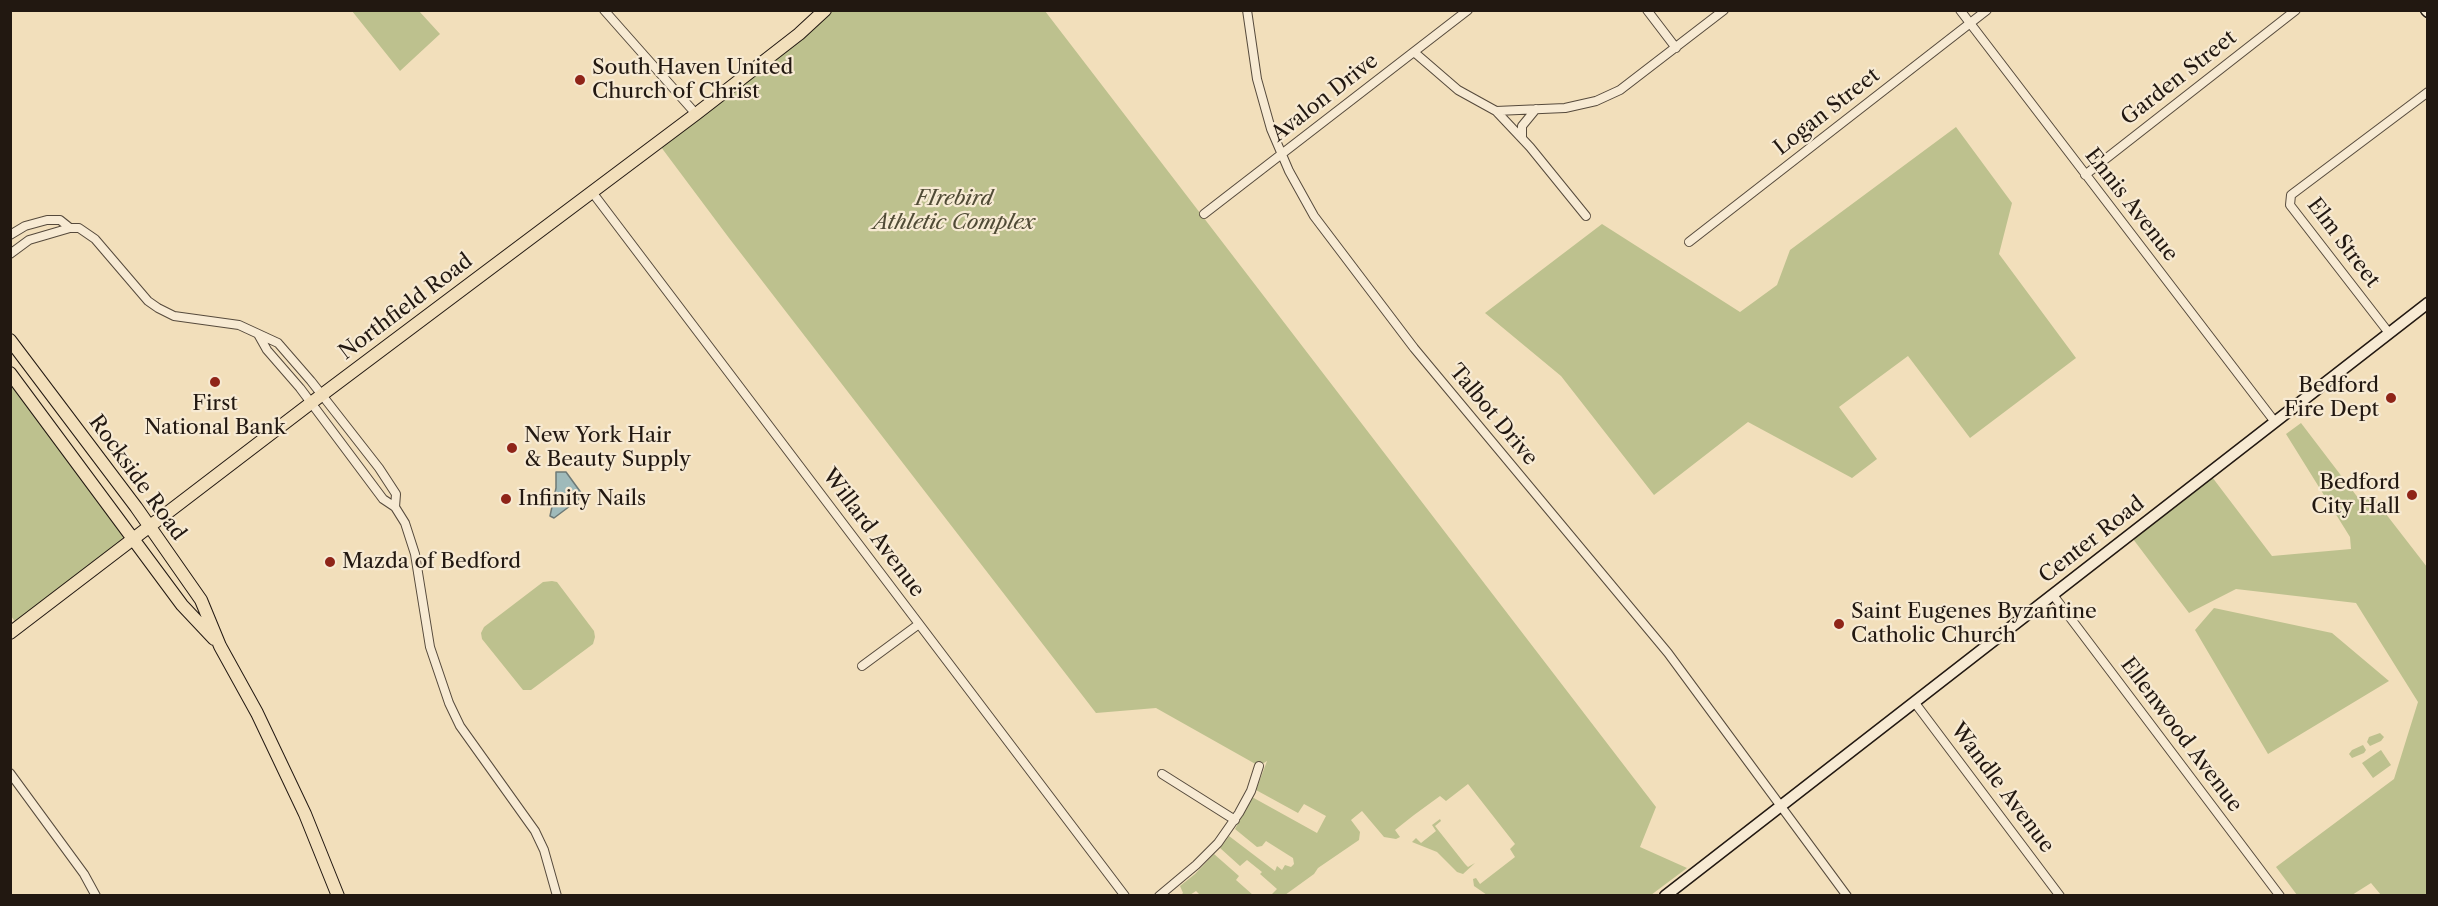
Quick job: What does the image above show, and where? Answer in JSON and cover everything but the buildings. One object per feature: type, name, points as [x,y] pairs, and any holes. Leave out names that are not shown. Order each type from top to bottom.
[{"type":"main road","name":"Northfield Road","points":[[10,633],[311,403],[696,114],[799,34],[825,10]]},
{"type":"main road","name":"Center Road","points":[[1665,896],[2427,303]]},
{"type":"main road","name":"Rockside Road","points":[[10,340],[149,526],[201,600],[220,646],[280,760],[305,814],[338,896]]},
{"type":"main road","name":"Rockside Road","points":[[10,373],[182,605],[220,646]]},
{"type":"street","points":[[604,10],[696,114]]},
{"type":"street","name":"Talbot Drive","points":[[1247,10],[1257,79],[1271,129],[1314,216],[1414,348],[1668,652],[1847,896]]},
{"type":"street","name":"Avalon Drive","points":[[1204,214],[1468,10]]},
{"type":"street","points":[[1647,10],[1676,48]]},
{"type":"street","points":[[1496,111],[1565,108],[1596,101],[1620,90],[1724,10]]},
{"type":"street","name":"Ennis Avenue","points":[[1960,10],[2275,422]]},
{"type":"street","name":"Logan Street","points":[[1689,242],[1987,10]]},
{"type":"street","name":"Garden Street","points":[[2085,175],[2296,10]]},
{"type":"street","points":[[1414,52],[1458,90],[1496,111],[1522,138],[1586,216]]},
{"type":"street","name":"Elm Street","points":[[2389,333],[2290,204],[2291,195],[2427,92]]},
{"type":"street","points":[[1522,138],[1522,126],[1536,109]]},
{"type":"street","name":"Willard Avenue","points":[[592,192],[1125,896]]},
{"type":"street","points":[[10,235],[25,226],[47,220],[60,220],[70,228]]},
{"type":"street","points":[[10,254],[29,240],[70,228],[79,228],[95,238],[148,301],[158,308],[174,316],[239,325],[278,343],[322,395],[396,494],[395,507]]},
{"type":"street","points":[[258,334],[267,350],[311,403],[383,499],[395,507],[405,523],[415,554],[430,646],[449,703],[475,749],[535,831],[544,850],[557,896]]},
{"type":"street","name":"Ellenwood Avenue","points":[[2053,595],[2280,896]]},
{"type":"street","points":[[862,666],[919,624]]},
{"type":"street","name":"Wandle Avenue","points":[[1915,703],[2060,896]]},
{"type":"street","points":[[1159,896],[1218,843],[1235,820],[1251,791],[1259,766]]},
{"type":"street","points":[[10,773],[84,874],[96,896]]},
{"type":"street","points":[[1162,774],[1235,820]]},
{"type":"green space","points":[[352,11],[419,11],[440,34],[400,71]]},
{"type":"green space","name":"FIrebird Athletic Complex","points":[[825,11],[1045,11],[1656,807],[1640,847],[1687,868],[1651,895],[1487,895],[1474,886],[1473,879],[1476,878],[1480,884],[1515,857],[1510,849],[1515,844],[1468,784],[1446,801],[1440,796],[1414,815],[1395,830],[1400,837],[1396,839],[1384,837],[1362,811],[1351,820],[1360,832],[1359,840],[1318,868],[1314,874],[1285,895],[1271,895],[1277,889],[1260,874],[1262,872],[1247,860],[1240,866],[1220,848],[1229,836],[1275,871],[1277,866],[1282,870],[1285,865],[1291,867],[1294,864],[1293,858],[1266,841],[1262,846],[1257,847],[1235,829],[1252,797],[1317,833],[1326,816],[1304,804],[1298,813],[1256,790],[1267,761],[1259,766],[1156,708],[1096,713],[658,143]]},
{"type":"green space","points":[[1956,127],[2012,203],[1999,254],[2076,358],[1970,438],[1908,356],[1839,407],[1877,459],[1852,478],[1748,422],[1654,495],[1561,376],[1485,313],[1602,224],[1740,312],[1777,285],[1790,250]]},
{"type":"green space","points":[[11,373],[133,538],[19,627],[11,616]]},
{"type":"green space","points":[[2301,423],[2362,503],[2372,496],[2427,567],[2427,895],[2381,895],[2371,883],[2352,895],[2297,895],[2276,867],[2394,779],[2418,702],[2356,603],[2236,589],[2189,613],[2130,535],[2209,473],[2272,556],[2351,549],[2350,537],[2286,434]]},
{"type":"green space","points":[[543,582],[557,582],[594,631],[595,637],[593,644],[531,690],[523,690],[482,639],[481,633],[484,627]]},
{"type":"green space","points":[[2214,608],[2332,633],[2389,681],[2268,754],[2195,630]]},
{"type":"green space","points":[[2380,733],[2384,737],[2381,741],[2370,746],[2367,742],[2369,737]]},
{"type":"green space","points":[[2363,745],[2366,750],[2364,753],[2352,758],[2349,754],[2352,750]]},
{"type":"green space","points":[[2381,750],[2391,765],[2373,778],[2362,763]]},
{"type":"green space","points":[[1440,819],[1441,821],[1435,826],[1465,864],[1468,867],[1475,863],[1463,874],[1457,872],[1437,852],[1412,842],[1416,838],[1421,843],[1436,831],[1432,825]]},
{"type":"green space","points":[[1214,854],[1239,876],[1236,880],[1253,895],[1200,895],[1196,891],[1190,895],[1181,895],[1183,893],[1180,886]]},
{"type":"water","points":[[556,472],[566,472],[582,494],[578,500],[554,518],[550,516],[556,488]]},
{"type":"place","name":"South Haven United Church of Christ","points":[[580,80]]},
{"type":"place","name":"First National Bank","points":[[215,382]]},
{"type":"place","name":"Bedford Fire Dept","points":[[2391,398]]},
{"type":"place","name":"New York Hair & Beauty Supply","points":[[512,448]]},
{"type":"place","name":"Bedford City Hall","points":[[2412,495]]},
{"type":"place","name":"Infinity Nails","points":[[506,499]]},
{"type":"place","name":"Mazda of Bedford","points":[[330,562]]},
{"type":"place","name":"Saint Eugenes Byzantine Catholic Church","points":[[1839,624]]}]
